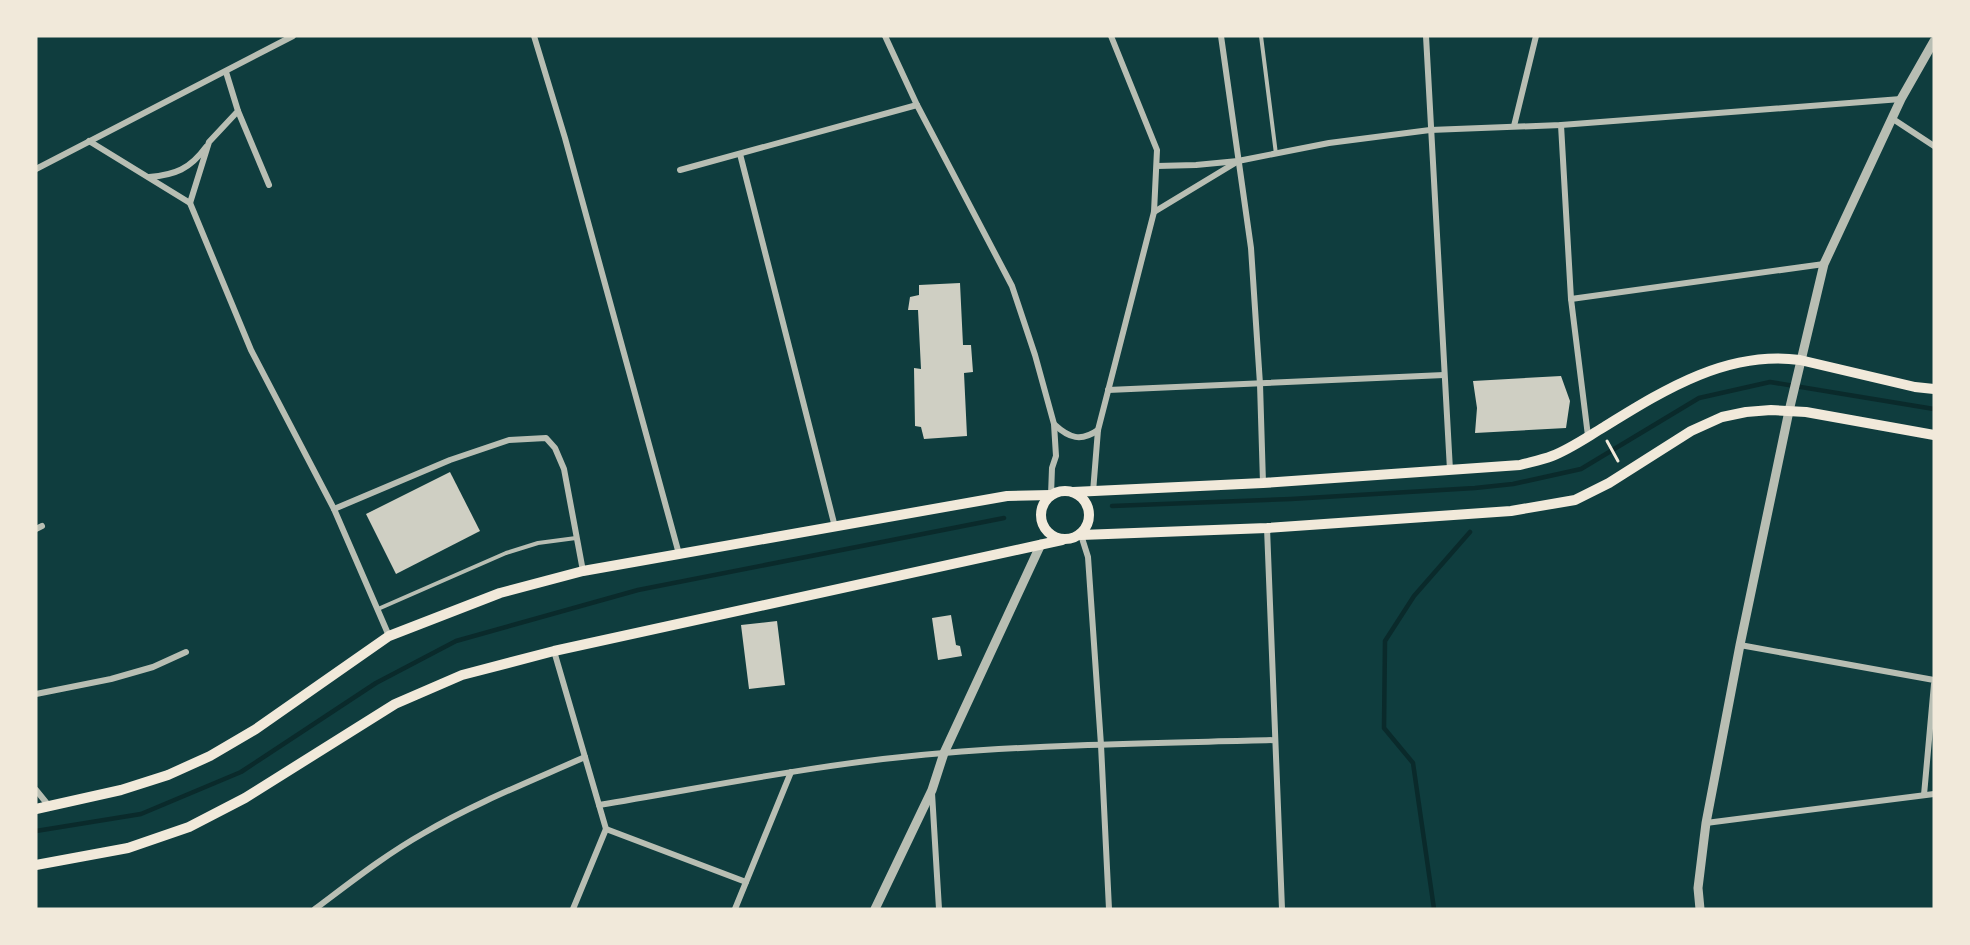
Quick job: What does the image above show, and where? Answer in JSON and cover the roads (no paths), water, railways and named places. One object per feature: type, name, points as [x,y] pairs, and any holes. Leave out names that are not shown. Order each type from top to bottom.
[{"type":"main road","points":[[36,809],[121,790],[159,778],[210,756],[256,729],[389,636],[500,594],[583,571],[1007,496],[1051,495],[1060,491],[1094,492],[1263,483],[1520,465],[1552,456],[1662,392],[1705,372],[1759,358],[1783,358],[1800,365],[1934,389]]},
{"type":"main road","points":[[36,865],[128,848],[189,827],[246,798],[395,704],[462,675],[554,651],[1041,544],[1073,539],[1081,535],[1267,528],[1511,511],[1575,500],[1609,483],[1691,431],[1722,417],[1746,411],[1806,412],[1934,435]]},
{"type":"main road","points":[[1073,492],[1087,504],[1089,512],[1089,521],[1081,535]]},
{"type":"main road","points":[[1051,495],[1042,505],[1041,521],[1050,535],[1062,540]]},
{"type":"street","points":[[36,169],[293,36]]},
{"type":"street","points":[[534,36],[571,160],[679,554]]},
{"type":"street","points":[[885,36],[917,105],[1012,286],[1035,355],[1054,424],[1056,456],[1052,468],[1051,495]]},
{"type":"street","points":[[1094,492],[1098,430],[1154,212],[1157,166],[1157,150],[1111,36]]},
{"type":"street","points":[[1221,36],[1251,248],[1260,384],[1263,483]]},
{"type":"street","points":[[1426,36],[1450,470]]},
{"type":"street","points":[[1514,126],[1536,36]]},
{"type":"street","points":[[1700,909],[1698,888],[1706,823],[1740,645],[1791,399],[1824,264],[1901,99],[1934,41]]},
{"type":"street","points":[[226,72],[238,111],[269,185]]},
{"type":"street","points":[[1157,166],[1238,161],[1329,143],[1431,130],[1561,125],[1901,99]]},
{"type":"street","points":[[680,170],[917,105]]},
{"type":"street","points":[[148,177],[171,175],[196,161],[209,142],[238,111]]},
{"type":"street","points":[[1893,119],[1934,146]]},
{"type":"street","points":[[1561,125],[1571,299],[1588,437]]},
{"type":"street","points":[[89,141],[190,203],[251,350],[334,508],[389,636]]},
{"type":"street","points":[[190,203],[209,142]]},
{"type":"street","points":[[740,154],[835,527]]},
{"type":"street","points":[[1154,212],[1238,161]]},
{"type":"street","points":[[1571,299],[1824,264]]},
{"type":"street","points":[[1108,390],[1443,375]]},
{"type":"street","points":[[1054,424],[1070,437],[1090,436],[1098,430]]},
{"type":"street","points":[[334,508],[450,459],[509,440],[546,438],[555,448],[564,469],[583,571]]},
{"type":"street","points":[[1267,528],[1282,909]]},
{"type":"street","points":[[1081,535],[1088,557],[1109,909]]},
{"type":"street","points":[[875,909],[932,790],[944,753],[1041,544]]},
{"type":"street","points":[[1740,645],[1934,682],[1924,795]]},
{"type":"street","points":[[554,651],[606,829],[573,909]]},
{"type":"street","points":[[36,694],[122,676],[153,667],[186,652]]},
{"type":"street","points":[[599,804],[790,772],[944,753],[1101,745],[1275,740]]},
{"type":"street","points":[[315,909],[379,860],[424,833],[478,804],[585,757]]},
{"type":"street","points":[[735,909],[790,772]]},
{"type":"street","points":[[36,790],[50,806]]},
{"type":"street","points":[[932,790],[939,909]]},
{"type":"street","points":[[1706,823],[1934,794]]},
{"type":"street","points":[[606,829],[746,882]]},
{"type":"lane","points":[[1261,36],[1276,154]]},
{"type":"lane","points":[[378,609],[506,553],[538,543],[576,538]]},
{"type":"waterway","points":[[1112,506],[1291,499],[1513,484],[1581,469],[1699,398],[1770,382],[1934,409]]},
{"type":"waterway","points":[[36,831],[141,814],[241,772],[376,683],[456,641],[638,590],[1004,518]]},
{"type":"waterway","points":[[1434,909],[1413,763],[1384,728],[1385,641],[1414,596],[1470,532]]}]
